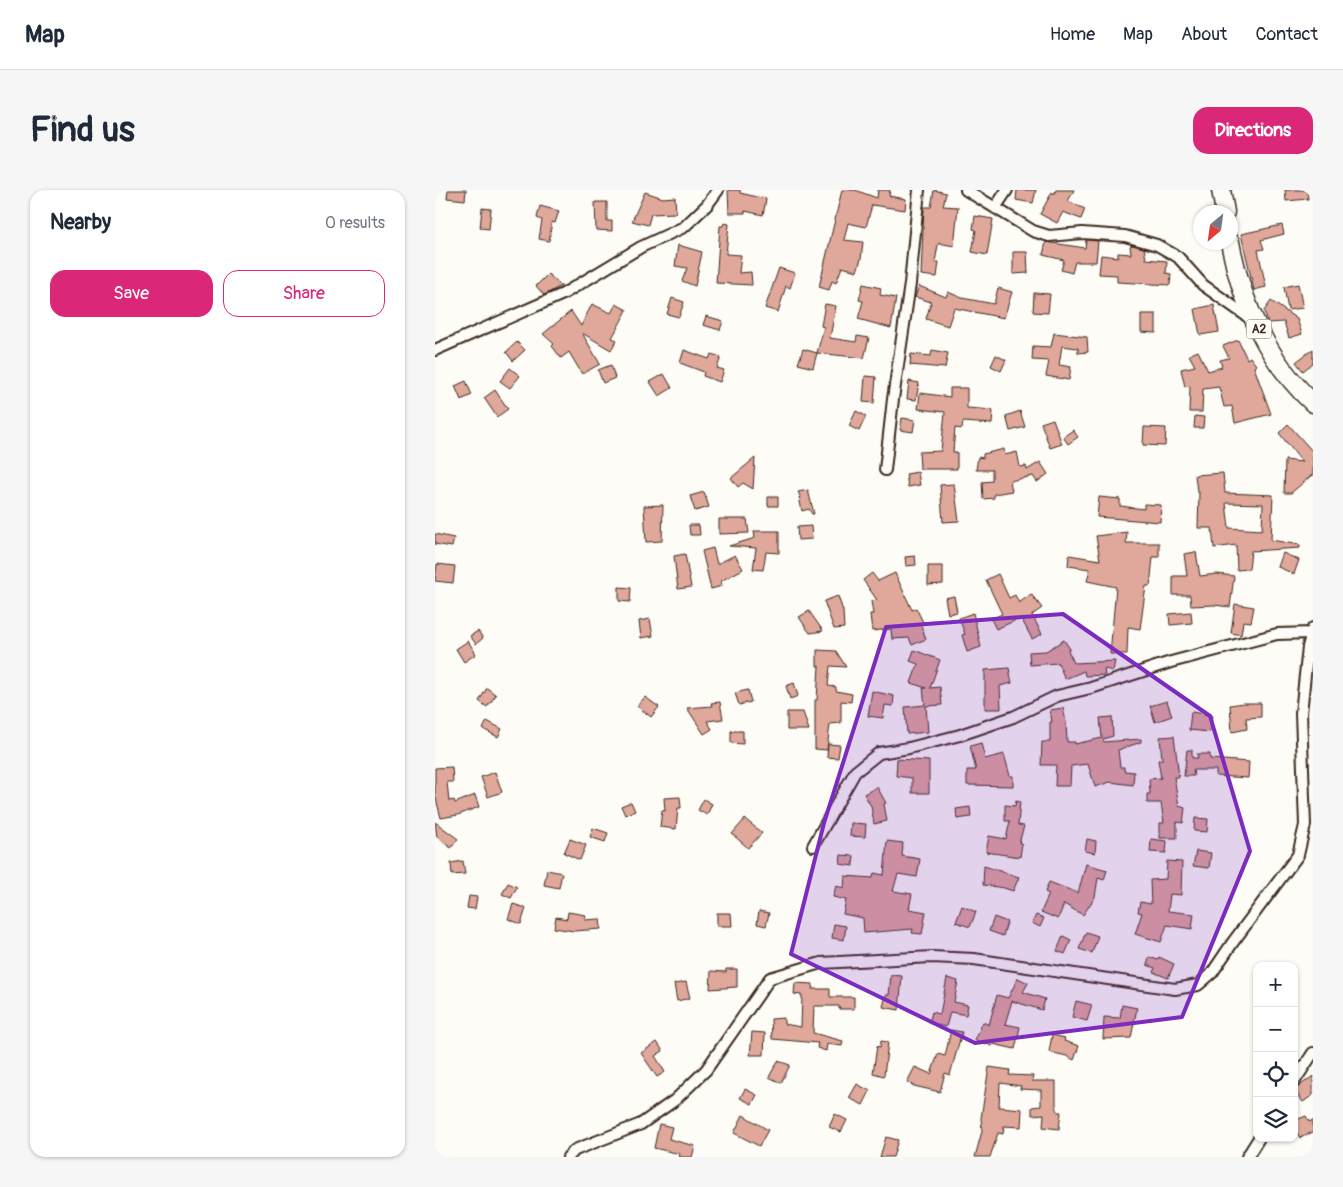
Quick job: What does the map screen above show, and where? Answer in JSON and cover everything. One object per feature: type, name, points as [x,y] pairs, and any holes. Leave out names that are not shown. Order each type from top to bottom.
[{"type":"highway","points":[[1221,190],[1224,205]]},
{"type":"highway","name":"A2","points":[[1231,250],[1235,270],[1254,321],[1276,360],[1313,403]]},
{"type":"street","points":[[435,350],[563,294],[641,247],[685,227],[718,190]]},
{"type":"street","points":[[885,470],[893,399],[911,284],[919,190]]},
{"type":"street","points":[[966,190],[1033,230],[1049,236],[1082,233],[1125,236],[1157,245],[1178,257],[1203,285],[1254,321]]},
{"type":"street","points":[[995,208],[1007,190]]},
{"type":"street","points":[[567,1157],[575,1150],[641,1124],[675,1100],[706,1070],[770,978],[821,963],[949,958],[1175,989],[1199,985],[1212,973],[1298,855],[1305,826],[1301,714],[1312,630],[1277,634],[1171,662],[1091,688],[1057,696],[1013,717],[960,735],[909,748],[879,753],[855,772],[813,846]]},
{"type":"street","points":[[1298,1076],[1313,1052]]},
{"type":"street","points":[[1247,1157],[1256,1142]]},
{"type":"highlighted area","points":[[1063,614],[1210,716],[1250,851],[1182,1017],[975,1043],[791,954],[824,823],[886,627]]},
{"type":"building","points":[[448,190],[466,190],[465,200],[447,198]]},
{"type":"building","points":[[728,190],[740,190],[740,193],[766,199],[763,215],[745,211],[745,213],[729,213]]},
{"type":"building","points":[[842,190],[855,190],[877,198],[878,190],[890,190],[889,196],[906,199],[905,210],[872,205],[866,227],[848,223],[844,240],[863,242],[861,259],[857,271],[842,267],[836,283],[832,281],[829,290],[819,287]]},
{"type":"building","points":[[934,190],[946,193],[943,206],[958,207],[954,246],[939,243],[938,245],[935,262],[939,262],[937,277],[921,275],[924,207],[931,207]]},
{"type":"building","points":[[1017,190],[1036,190],[1033,203],[1016,200]]},
{"type":"building","points":[[1056,190],[1074,190],[1068,201],[1085,209],[1081,219],[1063,212],[1057,223],[1040,214],[1052,192],[1054,194]]},
{"type":"building","points":[[1285,190],[1307,190],[1308,199],[1286,201]]},
{"type":"building","points":[[645,192],[663,198],[675,197],[676,213],[651,214],[648,225],[632,221]]},
{"type":"building","points":[[595,202],[607,202],[607,221],[612,221],[612,231],[596,230]]},
{"type":"building","points":[[540,206],[559,211],[555,223],[552,222],[549,241],[539,239],[542,220],[537,218]]},
{"type":"building","points":[[482,208],[491,209],[489,229],[480,228]]},
{"type":"building","points":[[975,216],[993,219],[987,255],[972,252],[976,230],[973,229]]},
{"type":"building","points":[[724,223],[729,224],[726,254],[741,255],[739,273],[751,272],[752,285],[716,283],[720,226],[723,226]]},
{"type":"building","points":[[1282,225],[1284,234],[1261,240],[1264,249],[1258,250],[1266,287],[1254,290],[1241,234]]},
{"type":"building","points":[[1086,240],[1098,241],[1096,262],[1075,262],[1072,273],[1061,270],[1064,260],[1043,255],[1046,242],[1085,248]]},
{"type":"building","points":[[678,245],[702,252],[695,286],[682,281],[687,268],[675,266]]},
{"type":"building","points":[[1130,246],[1144,248],[1146,259],[1167,261],[1166,273],[1171,274],[1170,285],[1117,282],[1117,275],[1099,274],[1101,255],[1118,257],[1118,253],[1131,254]]},
{"type":"building","points":[[1013,252],[1027,252],[1028,273],[1013,274]]},
{"type":"building","points":[[779,268],[795,273],[790,288],[786,286],[778,312],[765,308]]},
{"type":"building","points":[[548,274],[561,286],[544,295],[536,286]]},
{"type":"building","points":[[863,284],[881,288],[880,295],[896,298],[891,328],[858,319],[863,301],[859,300]]},
{"type":"building","points":[[1298,284],[1303,308],[1288,310],[1284,287]]},
{"type":"building","points":[[919,286],[946,297],[948,292],[962,298],[994,304],[998,288],[1012,292],[1004,318],[954,308],[948,326],[926,319],[931,302],[915,297]]},
{"type":"building","points":[[1034,293],[1050,294],[1048,313],[1033,312]]},
{"type":"building","points":[[672,298],[684,302],[679,317],[667,314]]},
{"type":"building","points":[[1271,301],[1297,319],[1302,334],[1289,338],[1284,322],[1268,323],[1264,311]]},
{"type":"building","points":[[592,304],[611,313],[616,304],[627,310],[612,338],[617,340],[611,350],[582,333],[600,364],[582,374],[569,352],[561,358],[552,346],[554,344],[543,334],[571,311],[581,326]]},
{"type":"building","points":[[825,304],[836,306],[830,338],[856,342],[857,336],[869,338],[864,358],[817,353],[824,327],[821,326]]},
{"type":"building","points":[[1214,305],[1219,332],[1200,335],[1195,309]]},
{"type":"building","points":[[1141,314],[1156,314],[1156,333],[1141,332]]},
{"type":"building","points":[[706,316],[723,321],[720,330],[703,325]]},
{"type":"building","points":[[1054,333],[1087,337],[1088,352],[1078,353],[1078,348],[1062,346],[1059,365],[1071,367],[1069,380],[1046,376],[1049,361],[1032,360],[1033,346],[1051,347]]},
{"type":"building","points":[[1238,340],[1247,359],[1250,357],[1256,365],[1254,367],[1271,414],[1235,423],[1232,406],[1224,407],[1219,387],[1203,389],[1202,412],[1189,412],[1190,386],[1185,387],[1181,369],[1195,366],[1189,355],[1198,351],[1208,371],[1222,367],[1220,360],[1229,358],[1223,346]]},
{"type":"building","points":[[517,342],[525,350],[513,361],[506,352]]},
{"type":"building","points":[[803,349],[817,353],[813,368],[798,364]]},
{"type":"building","points":[[1313,349],[1313,363],[1303,371],[1296,362]]},
{"type":"building","points":[[684,350],[709,359],[711,354],[721,357],[717,368],[724,370],[720,382],[703,376],[704,372],[680,363]]},
{"type":"building","points":[[932,350],[948,353],[945,368],[910,365],[911,354],[931,356]]},
{"type":"building","points":[[996,355],[1006,360],[1001,371],[991,366]]},
{"type":"building","points":[[611,365],[615,378],[603,383],[598,370]]},
{"type":"building","points":[[510,368],[520,376],[510,388],[500,381]]},
{"type":"building","points":[[664,374],[672,388],[659,396],[650,382]]},
{"type":"building","points":[[865,376],[876,377],[874,403],[863,402]]},
{"type":"building","points":[[466,381],[472,395],[461,400],[455,386]]},
{"type":"building","points":[[909,381],[919,383],[916,400],[907,399]]},
{"type":"building","points":[[950,388],[967,388],[967,408],[993,410],[992,424],[963,422],[962,429],[955,428],[953,452],[957,452],[957,469],[920,469],[919,452],[941,451],[945,412],[918,409],[920,393],[950,397]]},
{"type":"building","points":[[495,390],[508,409],[497,417],[484,398]]},
{"type":"building","points":[[856,411],[866,416],[859,431],[849,426]]},
{"type":"building","points":[[1020,411],[1025,427],[1010,431],[1006,416]]},
{"type":"building","points":[[1195,416],[1204,417],[1203,428],[1194,428]]},
{"type":"building","points":[[902,418],[915,420],[913,432],[900,430]]},
{"type":"building","points":[[1053,419],[1062,444],[1050,448],[1041,423]]},
{"type":"building","points":[[1288,424],[1313,452],[1313,476],[1291,493],[1284,493],[1285,460],[1302,462],[1279,433]]},
{"type":"building","points":[[1144,427],[1166,428],[1165,446],[1143,445]]},
{"type":"building","points":[[1073,430],[1078,437],[1068,444],[1063,437]]},
{"type":"building","points":[[1004,449],[1005,455],[1017,452],[1020,467],[1026,466],[1027,470],[1040,462],[1048,474],[1037,482],[1033,476],[1010,481],[1012,491],[994,494],[994,498],[983,499],[982,482],[992,481],[992,470],[976,470],[978,457],[983,458],[983,454]]},
{"type":"building","points":[[755,458],[753,489],[743,483],[738,487],[731,478]]},
{"type":"building","points":[[918,472],[920,485],[908,487],[906,474]]},
{"type":"building","points":[[1223,473],[1225,493],[1273,495],[1271,540],[1300,545],[1300,548],[1251,551],[1249,569],[1237,570],[1236,545],[1214,548],[1212,528],[1198,528],[1199,492],[1197,492],[1195,475]],"holes":[[[1226,503],[1263,504],[1262,530],[1229,528]]]},
{"type":"building","points":[[954,484],[959,521],[943,522],[940,485]]},
{"type":"building","points":[[808,490],[814,514],[809,509],[802,511],[799,497],[801,498],[798,492]]},
{"type":"building","points":[[704,492],[709,507],[695,511],[690,496]]},
{"type":"building","points":[[768,497],[778,497],[778,506],[768,506]]},
{"type":"building","points":[[1099,497],[1120,499],[1120,506],[1144,509],[1144,504],[1161,505],[1160,522],[1097,517]]},
{"type":"building","points":[[663,505],[662,541],[646,542],[644,506]]},
{"type":"building","points":[[719,519],[747,519],[749,533],[719,534]]},
{"type":"building","points":[[689,525],[699,525],[700,535],[690,535]]},
{"type":"building","points":[[811,526],[812,539],[798,540],[797,527]]},
{"type":"building","points":[[754,531],[779,531],[779,553],[766,552],[763,570],[753,569],[756,548],[729,546],[755,538]]},
{"type":"building","points":[[1127,532],[1126,543],[1159,543],[1159,557],[1153,557],[1150,586],[1146,586],[1140,629],[1128,627],[1127,654],[1110,654],[1116,587],[1087,581],[1090,569],[1068,566],[1069,555],[1100,560],[1096,536]]},
{"type":"building","points":[[435,534],[454,538],[452,547],[435,544]]},
{"type":"building","points":[[713,548],[717,564],[735,555],[743,569],[721,581],[722,586],[711,589],[702,551]]},
{"type":"building","points":[[1196,552],[1200,576],[1217,574],[1234,576],[1230,607],[1214,605],[1191,606],[1190,595],[1173,595],[1173,576],[1187,576],[1184,554]]},
{"type":"building","points":[[1283,553],[1299,560],[1294,574],[1278,567]]},
{"type":"building","points":[[685,554],[691,587],[678,589],[674,556]]},
{"type":"building","points":[[915,556],[916,565],[906,566],[905,557]]},
{"type":"building","points":[[437,564],[455,566],[453,583],[435,581]]},
{"type":"building","points":[[928,566],[943,566],[943,584],[928,585]]},
{"type":"building","points":[[872,573],[878,581],[895,573],[912,610],[916,608],[923,622],[920,623],[926,639],[912,645],[909,638],[892,639],[891,629],[872,631],[870,614],[873,614],[871,601],[877,600],[863,580]]},
{"type":"building","points":[[998,574],[1009,598],[1015,595],[1019,603],[1031,594],[1042,608],[1032,615],[1042,634],[1032,639],[1021,618],[996,629],[991,619],[1002,614],[986,580]]},
{"type":"building","points":[[619,587],[631,588],[630,602],[619,601]]},
{"type":"building","points":[[838,596],[843,611],[844,628],[834,629],[824,601]]},
{"type":"building","points":[[954,596],[957,612],[948,614],[945,598]]},
{"type":"building","points":[[1235,604],[1254,607],[1251,622],[1243,621],[1241,635],[1231,633]]},
{"type":"building","points":[[809,611],[823,631],[810,633],[807,629],[799,617]]},
{"type":"building","points":[[1191,612],[1192,623],[1170,625],[1169,614]]},
{"type":"building","points":[[973,613],[981,647],[967,652],[962,635],[965,634],[959,618]]},
{"type":"building","points":[[650,619],[653,636],[641,638],[639,621]]},
{"type":"building","points":[[478,631],[483,638],[476,644],[470,636]]},
{"type":"building","points":[[1064,640],[1070,649],[1068,650],[1074,663],[1115,661],[1113,671],[1104,669],[1105,675],[1085,676],[1084,671],[1065,679],[1058,663],[1030,665],[1029,652],[1046,651]]},
{"type":"building","points":[[468,641],[476,654],[464,662],[456,649]]},
{"type":"building","points":[[817,650],[836,651],[846,667],[830,666],[828,686],[836,687],[836,691],[852,694],[851,702],[841,701],[841,723],[830,724],[827,750],[815,749],[815,700],[817,700],[819,666],[817,666]]},
{"type":"building","points":[[914,650],[940,660],[930,688],[940,687],[942,705],[926,706],[928,732],[907,734],[905,707],[925,705],[923,688],[926,688],[911,683],[918,664],[910,661]]},
{"type":"building","points":[[1009,668],[1012,683],[1000,686],[1001,709],[985,709],[985,670]]},
{"type":"building","points":[[794,683],[798,696],[790,699],[786,686]]},
{"type":"building","points":[[487,688],[496,695],[487,707],[479,701]]},
{"type":"building","points":[[748,690],[751,702],[739,705],[735,693]]},
{"type":"building","points":[[872,691],[894,696],[893,706],[885,705],[883,718],[868,716]]},
{"type":"building","points":[[645,697],[659,707],[651,717],[637,706]]},
{"type":"building","points":[[1167,701],[1172,716],[1155,722],[1150,706]]},
{"type":"building","points":[[720,702],[723,719],[707,721],[712,729],[704,734],[687,708],[712,706],[711,703]]},
{"type":"building","points":[[1261,703],[1261,717],[1246,718],[1247,729],[1232,732],[1230,705]]},
{"type":"building","points":[[1063,708],[1067,742],[1075,742],[1075,744],[1102,738],[1100,718],[1112,717],[1113,736],[1103,739],[1104,742],[1141,739],[1141,742],[1118,750],[1120,767],[1124,767],[1124,771],[1134,772],[1133,785],[1110,782],[1095,787],[1088,764],[1071,766],[1070,786],[1055,786],[1056,765],[1041,765],[1042,742],[1050,742],[1050,722],[1052,722],[1050,710]]},
{"type":"building","points":[[787,712],[803,712],[809,730],[787,730]]},
{"type":"building","points":[[1191,712],[1212,715],[1210,732],[1189,730]]},
{"type":"building","points":[[487,721],[502,729],[498,737],[483,729]]},
{"type":"building","points":[[731,731],[743,731],[743,744],[731,743]]},
{"type":"building","points":[[1174,736],[1179,777],[1174,777],[1179,806],[1185,808],[1183,823],[1177,822],[1177,838],[1160,838],[1160,823],[1164,823],[1161,803],[1147,803],[1147,794],[1150,794],[1149,779],[1161,778],[1158,760],[1162,760],[1160,737]]},
{"type":"building","points":[[981,743],[985,759],[1004,754],[1010,776],[1013,776],[1013,786],[967,785],[967,770],[976,770],[970,746]]},
{"type":"building","points":[[828,744],[840,745],[838,758],[827,757]]},
{"type":"building","points":[[1187,750],[1192,750],[1192,758],[1198,758],[1197,754],[1210,754],[1210,759],[1249,762],[1248,778],[1216,776],[1216,770],[1193,770],[1194,776],[1184,776]]},
{"type":"building","points":[[897,759],[929,761],[929,793],[912,793],[912,778],[896,776]]},
{"type":"building","points":[[452,767],[453,782],[447,782],[449,801],[454,800],[455,803],[475,795],[479,807],[458,815],[441,818],[435,795],[435,768]]},
{"type":"building","points":[[495,772],[502,792],[488,797],[481,777]]},
{"type":"building","points":[[877,787],[886,803],[884,804],[887,821],[874,824],[871,806],[864,794]]},
{"type":"building","points":[[680,797],[681,808],[678,808],[676,829],[660,827],[662,810],[665,811],[664,798]]},
{"type":"building","points":[[704,799],[712,804],[707,815],[698,810]]},
{"type":"building","points":[[1016,801],[1020,802],[1018,825],[1024,826],[1019,843],[1022,843],[1020,857],[986,852],[989,836],[1006,839],[1010,821],[1005,821],[1005,805],[1015,806]]},
{"type":"building","points":[[631,802],[635,811],[625,815],[621,806]]},
{"type":"building","points":[[970,807],[971,817],[957,819],[956,809]]},
{"type":"building","points":[[1195,818],[1208,819],[1207,832],[1194,831]]},
{"type":"building","points":[[745,819],[762,833],[748,848],[732,834]]},
{"type":"building","points":[[435,822],[458,839],[451,848],[437,837]]},
{"type":"building","points":[[851,823],[866,824],[865,837],[850,836]]},
{"type":"building","points":[[593,828],[608,833],[605,842],[590,837]]},
{"type":"building","points":[[570,839],[586,845],[580,860],[564,853]]},
{"type":"building","points":[[1087,839],[1096,841],[1095,853],[1085,851]]},
{"type":"building","points":[[1151,839],[1167,841],[1166,853],[1150,852]]},
{"type":"building","points":[[887,841],[903,843],[902,856],[920,859],[917,877],[898,874],[893,891],[912,894],[909,909],[926,912],[922,934],[912,933],[913,929],[864,933],[863,918],[843,914],[846,900],[833,897],[836,886],[844,888],[845,876],[873,878],[874,873],[884,875]]},
{"type":"building","points":[[1196,851],[1211,853],[1209,868],[1193,866]]},
{"type":"building","points":[[841,855],[854,856],[853,866],[840,864]]},
{"type":"building","points":[[463,861],[465,874],[452,875],[451,863]]},
{"type":"building","points":[[1167,861],[1182,862],[1181,895],[1170,894],[1168,911],[1194,914],[1192,929],[1167,925],[1161,942],[1135,934],[1142,913],[1138,912],[1140,902],[1151,904],[1150,880],[1166,879]]},
{"type":"building","points":[[1086,864],[1107,870],[1104,880],[1098,878],[1095,897],[1083,915],[1064,904],[1058,919],[1041,912],[1049,894],[1045,892],[1049,882],[1078,893]]},
{"type":"building","points":[[984,866],[1019,877],[1013,891],[983,885]]},
{"type":"building","points":[[547,870],[562,873],[559,888],[544,885]]},
{"type":"building","points":[[508,883],[517,887],[511,898],[502,894]]},
{"type":"building","points":[[469,896],[477,897],[475,909],[467,908]]},
{"type":"building","points":[[513,904],[526,908],[521,924],[508,919]]},
{"type":"building","points":[[962,906],[976,912],[970,927],[956,922]]},
{"type":"building","points":[[759,911],[769,913],[766,926],[757,924]]},
{"type":"building","points":[[568,912],[586,915],[584,920],[600,919],[601,929],[574,931],[554,928],[556,917],[567,919]]},
{"type":"building","points":[[717,913],[731,913],[732,926],[717,926]]},
{"type":"building","points":[[1036,915],[1044,918],[1040,927],[1032,923]]},
{"type":"building","points":[[994,917],[1007,922],[1003,936],[989,931]]},
{"type":"building","points":[[834,924],[846,926],[844,940],[832,938]]},
{"type":"building","points":[[1086,932],[1098,936],[1092,953],[1079,949]]},
{"type":"building","points":[[1063,936],[1071,940],[1065,954],[1057,951]]},
{"type":"building","points":[[1149,957],[1158,960],[1159,957],[1174,964],[1168,978],[1153,972],[1155,968],[1147,965]]},
{"type":"building","points":[[726,969],[737,969],[737,987],[710,989],[711,971],[726,972]]},
{"type":"building","points":[[891,975],[902,976],[899,1010],[883,1007],[886,995],[889,995]]},
{"type":"building","points":[[947,978],[958,981],[954,1002],[968,1005],[966,1015],[950,1012],[946,1027],[929,1023],[932,1012],[940,1014]]},
{"type":"building","points":[[1018,978],[1028,983],[1023,992],[1045,999],[1042,1010],[1012,1001],[1005,1024],[1020,1027],[1015,1049],[993,1044],[992,1046],[975,1040],[983,1022],[989,1025],[997,995],[1008,998]]},
{"type":"building","points":[[686,982],[690,998],[677,1001],[674,984]]},
{"type":"building","points":[[795,983],[813,984],[812,989],[830,989],[830,997],[854,997],[854,1009],[839,1009],[839,1006],[814,1006],[813,1033],[843,1041],[842,1046],[827,1044],[826,1051],[817,1048],[818,1043],[772,1039],[771,1019],[784,1018],[784,1024],[801,1027],[802,995],[794,994]]},
{"type":"building","points":[[1076,1001],[1092,1005],[1087,1021],[1072,1017]]},
{"type":"building","points":[[1122,1005],[1137,1008],[1131,1038],[1103,1039],[1104,1017],[1120,1018]]},
{"type":"building","points":[[951,1030],[962,1032],[950,1075],[945,1073],[940,1092],[914,1086],[907,1082],[915,1067],[931,1074],[938,1054],[945,1056]]},
{"type":"building","points":[[752,1032],[765,1033],[764,1055],[750,1055]]},
{"type":"building","points":[[1052,1035],[1065,1038],[1064,1041],[1079,1046],[1074,1060],[1067,1056],[1049,1052]]},
{"type":"building","points":[[881,1041],[888,1042],[884,1076],[873,1073],[877,1046],[880,1047]]},
{"type":"building","points":[[657,1042],[663,1051],[655,1056],[665,1072],[657,1077],[641,1053]]},
{"type":"building","points":[[778,1061],[790,1065],[781,1083],[769,1077]]},
{"type":"building","points":[[989,1067],[1010,1070],[1009,1075],[1033,1076],[1032,1081],[1056,1081],[1056,1106],[1058,1112],[1061,1112],[1059,1129],[1043,1127],[1044,1114],[1032,1115],[1032,1107],[1041,1106],[1041,1090],[1020,1089],[1021,1086],[1000,1083],[999,1107],[1022,1109],[1021,1127],[1004,1126],[1003,1134],[998,1133],[990,1157],[975,1157],[982,1131],[981,1118]]},
{"type":"building","points":[[1313,1076],[1313,1095],[1303,1102],[1298,1095],[1298,1087]]},
{"type":"building","points":[[857,1084],[870,1091],[863,1105],[849,1098]]},
{"type":"building","points":[[745,1089],[757,1095],[752,1104],[740,1098]]},
{"type":"building","points":[[835,1114],[847,1120],[841,1132],[829,1127]]},
{"type":"building","points":[[743,1115],[768,1130],[759,1146],[734,1133]]},
{"type":"building","points":[[1306,1116],[1309,1122],[1313,1120],[1313,1132],[1300,1138],[1298,1134],[1298,1119]]},
{"type":"building","points":[[659,1124],[672,1127],[669,1139],[695,1146],[692,1157],[679,1157],[680,1154],[654,1148]]},
{"type":"building","points":[[886,1137],[898,1140],[893,1157],[880,1157]]}]
